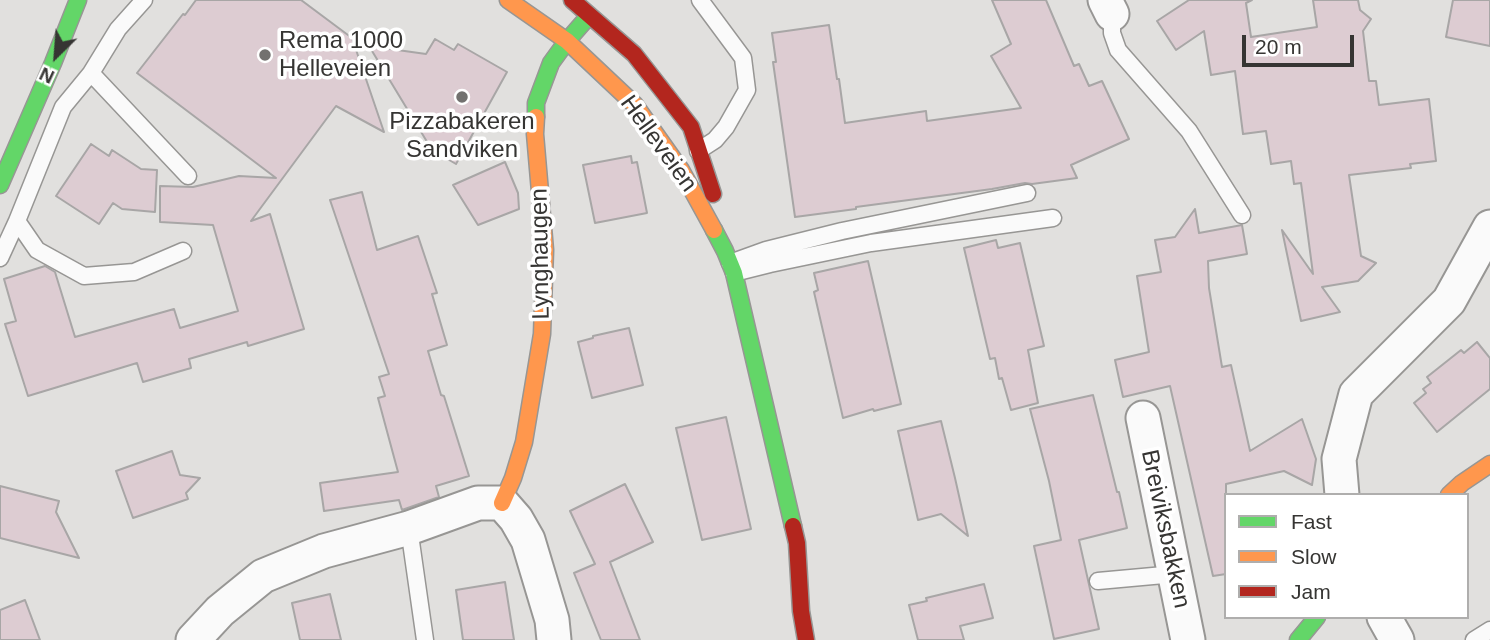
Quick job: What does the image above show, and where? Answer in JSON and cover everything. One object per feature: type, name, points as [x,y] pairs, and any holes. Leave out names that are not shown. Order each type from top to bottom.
[{"type":"main road","points":[[0,185],[78,0]]},
{"type":"main road","name":"Helleveien","points":[[508,0],[567,41],[635,105],[681,170],[730,262]]},
{"type":"main road","name":"Helleveien","points":[[572,0],[634,54],[691,127],[718,209],[797,543],[817,591]]},
{"type":"main road","name":"Lynghaugen","points":[[502,503],[524,442],[542,334],[545,250],[535,134],[536,103],[551,63],[589,15]]},
{"type":"main road","points":[[1450,493],[1490,464]]},
{"type":"main road","name":"Helleveien","points":[[797,543],[801,611],[806,640]]},
{"type":"main road","points":[[1298,640],[1315,619]]},
{"type":"street","points":[[1342,493],[1339,459],[1356,394],[1448,301],[1490,228]]},
{"type":"street","name":"Breiviksbakken","points":[[1143,418],[1188,640]]},
{"type":"street","points":[[193,640],[220,611],[263,576],[324,551],[409,528],[478,503],[502,503],[516,519],[528,540],[552,620],[554,640]]},
{"type":"street","points":[[1385,619],[1397,640]]},
{"type":"lane","points":[[0,258],[63,107],[91,73],[118,29],[144,0]]},
{"type":"lane","points":[[698,151],[715,140],[726,127],[747,90],[743,58],[700,0]]},
{"type":"lane","points":[[1112,5],[1112,33],[1118,50],[1189,131],[1242,215]]},
{"type":"lane","points":[[91,73],[188,176]]},
{"type":"lane","points":[[730,262],[842,231],[1027,193]]},
{"type":"lane","points":[[730,262],[1053,218]]},
{"type":"lane","points":[[17,221],[37,250],[84,276],[134,272],[183,251]]},
{"type":"lane","points":[[409,528],[425,640]]},
{"type":"lane","points":[[1098,581],[1175,574]]},
{"type":"lane","points":[[1474,640],[1490,630]]},
{"type":"building","points":[[196,0],[301,0],[352,38],[384,132],[336,106],[251,221],[270,214],[304,329],[248,346],[247,342],[189,359],[191,368],[143,382],[137,363],[28,396],[5,324],[16,321],[4,279],[45,266],[55,272],[75,337],[174,309],[180,328],[238,311],[213,225],[160,222],[160,186],[193,187],[239,176],[276,178],[137,73]]},
{"type":"building","points":[[992,0],[1046,0],[1074,66],[1079,64],[1089,86],[1102,81],[1129,139],[1071,165],[1077,178],[1025,183],[795,217],[773,62],[776,62],[772,33],[829,25],[845,123],[926,111],[927,121],[1021,108],[991,56],[1011,44]]},
{"type":"building","points":[[1189,0],[1252,0],[1246,3],[1251,37],[1317,27],[1313,0],[1358,0],[1360,10],[1371,19],[1363,31],[1369,81],[1376,81],[1379,105],[1429,99],[1436,161],[1410,164],[1411,168],[1349,175],[1361,256],[1376,263],[1358,281],[1322,287],[1340,312],[1301,321],[1282,230],[1313,274],[1301,183],[1294,184],[1291,161],[1271,164],[1266,131],[1243,134],[1235,71],[1211,75],[1204,31],[1176,50],[1157,21]]},
{"type":"building","points":[[1453,0],[1490,0],[1490,46],[1446,37]]},
{"type":"building","points":[[435,39],[454,50],[458,44],[507,72],[456,164],[432,150],[369,46],[426,54]]},
{"type":"building","points":[[91,144],[109,156],[112,150],[141,169],[157,170],[155,212],[122,209],[113,203],[99,224],[56,196]]},
{"type":"building","points":[[631,156],[632,163],[637,162],[647,213],[595,223],[583,165]]},
{"type":"building","points":[[505,162],[518,193],[519,209],[478,225],[453,185]]},
{"type":"building","points":[[362,192],[377,250],[418,236],[437,293],[432,294],[447,345],[428,351],[469,476],[436,486],[439,497],[402,510],[399,500],[324,511],[320,483],[398,472],[378,398],[385,396],[379,377],[389,374],[330,200]]},
{"type":"building","points":[[1195,209],[1199,233],[1242,225],[1247,254],[1208,261],[1209,288],[1222,367],[1231,365],[1250,451],[1302,419],[1316,459],[1312,485],[1284,471],[1226,484],[1224,574],[1213,576],[1170,386],[1123,397],[1115,360],[1149,352],[1137,276],[1161,272],[1155,240],[1175,237]]},
{"type":"building","points":[[996,240],[998,248],[1020,243],[1044,346],[1028,350],[1038,403],[1011,410],[1002,378],[999,379],[995,358],[990,359],[964,248]]},
{"type":"building","points":[[868,261],[901,404],[843,418],[814,292],[818,290],[814,273]]},
{"type":"building","points":[[629,328],[643,385],[592,398],[578,342]]},
{"type":"building","points":[[1477,342],[1490,358],[1490,389],[1437,432],[1414,403],[1426,393],[1423,389],[1431,383],[1427,377],[1461,350],[1464,353]]},
{"type":"building","points":[[1093,395],[1127,528],[1079,540],[1099,629],[1054,639],[1034,546],[1061,540],[1030,409]]},
{"type":"building","points":[[726,417],[751,529],[702,540],[676,428]]},
{"type":"building","points":[[941,421],[968,536],[941,514],[918,520],[898,431]]},
{"type":"building","points":[[172,451],[180,475],[200,478],[186,493],[188,499],[133,518],[116,471]]},
{"type":"building","points":[[625,484],[653,542],[610,562],[640,640],[601,640],[574,573],[595,564],[570,511]]},
{"type":"building","points":[[0,486],[59,501],[56,512],[79,558],[0,538]]},
{"type":"building","points":[[505,582],[514,640],[463,640],[456,590]]},
{"type":"building","points":[[984,584],[993,618],[960,626],[964,640],[918,640],[909,605],[927,601],[926,598]]},
{"type":"building","points":[[330,594],[341,640],[300,640],[292,603]]},
{"type":"building","points":[[25,600],[40,640],[0,640],[0,610]]},
{"type":"traffic: fast","points":[[0,185],[78,0]]},
{"type":"traffic: fast","points":[[536,117],[536,103],[551,63],[588,17]]},
{"type":"traffic: fast","points":[[714,230],[734,273],[793,526]]},
{"type":"traffic: fast","points":[[1298,640],[1315,619]]},
{"type":"traffic: slow","points":[[508,0],[567,41],[635,105],[681,170],[714,230]]},
{"type":"traffic: slow","points":[[502,503],[524,442],[542,334],[545,250],[535,134],[536,117]]},
{"type":"traffic: slow","points":[[1451,493],[1490,464]]},
{"type":"traffic: jam","points":[[572,0],[634,54],[691,127],[713,194]]},
{"type":"traffic: jam","points":[[793,526],[806,640]]},
{"type":"place","name":"Rema 1000 Helleveien","points":[[265,55]]},
{"type":"place","name":"Pizzabakeren Sandviken","points":[[462,97]]}]
